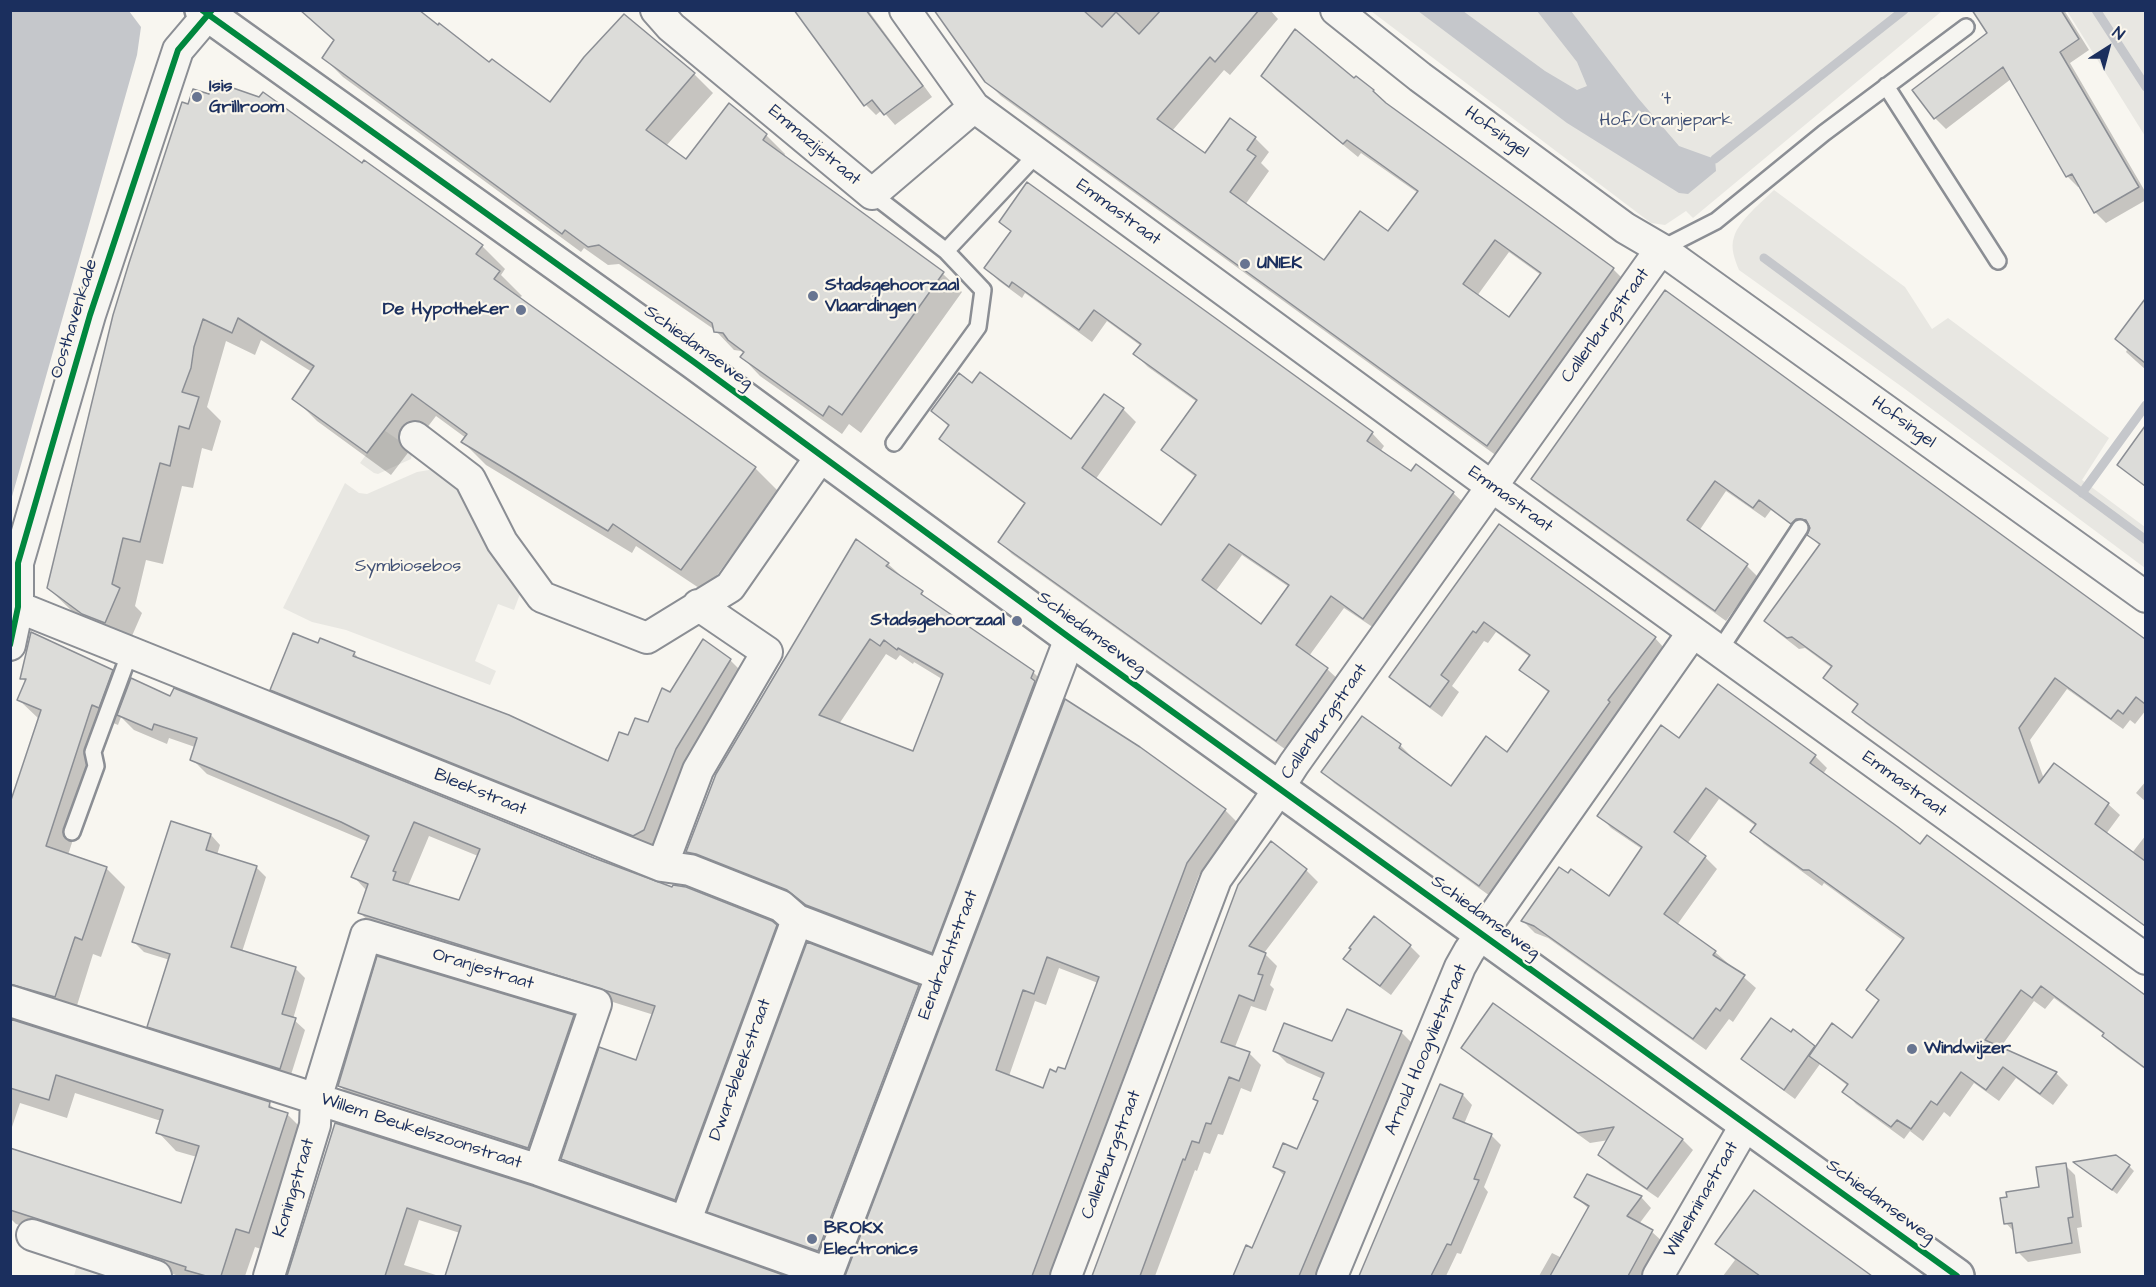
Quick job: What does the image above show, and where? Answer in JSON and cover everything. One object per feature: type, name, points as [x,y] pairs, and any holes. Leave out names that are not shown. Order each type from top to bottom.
[{"type":"street","name":"Emmazijstraat","points":[[656,10],[671,27],[872,194],[974,107]]},
{"type":"street","name":"Emmastraat","points":[[905,10],[974,107],[1491,486],[2145,959]]},
{"type":"street","name":"Hofsingel","points":[[1336,10],[1420,77],[1625,228],[1661,249],[2145,597]]},
{"type":"street","name":"Schiedamseweg","points":[[207,12],[694,362],[1070,638],[1957,1276]]},
{"type":"street","name":"Oosthavenkade","points":[[10,645],[18,608],[18,563],[90,315],[178,50],[207,12]]},
{"type":"street","name":"Callenburgstraat","points":[[1066,1276],[1216,879],[1491,486],[1661,249]]},
{"type":"street","points":[[415,437],[470,479],[502,542],[542,597],[647,638],[730,586],[821,456]]},
{"type":"street","points":[[662,866],[698,770],[767,652],[698,605]]},
{"type":"street","name":"Bleekstraat","points":[[18,608],[662,866],[690,870],[771,902],[781,906],[797,920],[941,975]]},
{"type":"street","name":"Arnold Hoogvlietstraat","points":[[1332,1276],[1460,967],[1693,632]]},
{"type":"street","name":"Eendrachtstraat","points":[[828,1275],[1070,638]]},
{"type":"street","name":"Dwarsbleekstraat","points":[[686,1221],[797,920]]},
{"type":"street","name":"Oranjestraat","points":[[316,1099],[366,935],[596,1004],[539,1170]]},
{"type":"street","name":"Willem Beukelszoonstraat","points":[[10,1001],[539,1170],[686,1221],[828,1275]]},
{"type":"street","name":"Koningstraat","points":[[269,1276],[315,1125],[316,1099]]},
{"type":"street","name":"Wilhelminastraat","points":[[1658,1276],[1746,1124]]},
{"type":"street","points":[[32,1235],[156,1276]]},
{"type":"lane","points":[[1661,249],[1716,221],[1824,133],[1966,27]]},
{"type":"lane","points":[[1886,86],[1998,261]]},
{"type":"lane","points":[[946,251],[1037,154]]},
{"type":"lane","points":[[872,194],[946,251],[983,290],[978,327],[894,443]]},
{"type":"lane","points":[[1719,651],[1800,528]]},
{"type":"lane","points":[[72,832],[96,766],[93,752],[130,652]]},
{"type":"green space","name":"'t Hof/Oranjepark","points":[[1371,11],[1942,11],[1693,218],[1686,211],[1665,225],[1651,223]]},
{"type":"green space","points":[[2067,11],[2145,11],[2145,136]]},
{"type":"green space","points":[[1774,190],[1905,287],[1932,329],[1948,318],[2109,438],[2082,480],[2145,527],[2145,568],[1905,389],[1739,270],[1733,250],[1733,241],[1737,231],[1751,212]]},
{"type":"green space","points":[[384,430],[413,450],[411,459],[378,474],[360,463]]},
{"type":"green space","name":"Symbiosebos","points":[[435,469],[458,485],[491,548],[520,594],[514,610],[498,604],[475,661],[496,671],[490,685],[346,630],[312,622],[283,608],[345,483],[359,493],[367,494],[417,472]]},
{"type":"green space","points":[[78,1261],[124,1276],[74,1276]]},
{"type":"shaded area","points":[[11,10],[129,11],[141,27],[137,55],[11,500]]},
{"type":"shaded area","points":[[1418,11],[1463,11],[1545,71],[1577,90],[1587,86],[1577,62],[1537,11],[1571,11],[1638,98],[1679,146],[1715,159],[1716,171],[1688,194],[1679,193],[1567,123]]},
{"type":"building","points":[[300,10],[419,10],[489,62],[492,59],[550,102],[584,57],[624,14],[695,73],[646,130],[686,159],[729,103],[767,134],[763,140],[944,272],[842,415],[829,406],[823,416],[740,357],[744,352],[728,340],[723,333],[714,332],[712,323],[599,245],[588,247],[565,230],[562,234],[322,58],[334,40]]},
{"type":"building","points":[[794,10],[866,10],[923,86],[884,115],[872,100],[864,106]]},
{"type":"building","points":[[934,10],[1083,10],[1102,27],[1116,12],[1139,34],[1161,10],[1259,10],[1215,62],[1210,57],[1157,119],[1205,153],[1230,118],[1256,137],[1247,150],[1256,156],[1230,192],[1324,260],[1360,211],[1388,231],[1418,191],[1347,140],[1343,144],[1261,76],[1295,29],[1354,78],[1356,76],[1374,90],[1386,103],[1614,268],[1487,446],[985,82]],"holes":[[[1495,240],[1541,273],[1509,317],[1463,284]]]},
{"type":"building","points":[[1972,10],[2061,10],[2079,39],[2060,52],[2139,187],[2094,213],[2072,174],[2066,177],[2003,67],[1934,119],[1912,90],[1987,33]]},
{"type":"building","points":[[213,81],[259,97],[263,92],[362,163],[364,160],[483,245],[476,254],[500,271],[494,279],[756,467],[681,570],[613,524],[608,531],[461,442],[467,434],[412,394],[367,453],[292,399],[314,366],[238,318],[232,333],[203,319],[194,347],[191,368],[182,392],[199,397],[189,429],[179,426],[170,466],[160,463],[140,542],[123,538],[112,584],[120,588],[105,623],[82,614],[47,588],[113,315],[129,263],[182,102],[188,104],[193,89],[209,94]]},
{"type":"building","points":[[1027,182],[1373,432],[1367,441],[1411,471],[1416,464],[1454,492],[1363,619],[1331,596],[1296,645],[1328,668],[1276,741],[998,542],[1025,503],[939,439],[949,425],[931,411],[959,373],[972,383],[980,372],[1071,439],[1104,394],[1124,408],[1082,468],[1161,525],[1196,475],[1161,450],[1197,400],[1133,354],[1141,344],[1094,310],[1079,330],[1012,282],[1009,287],[984,268],[1011,231],[999,222]],"holes":[[[1229,544],[1289,585],[1261,624],[1202,580]]]},
{"type":"building","points":[[1665,290],[2145,639],[2145,704],[2136,697],[2123,714],[2118,710],[2111,719],[2055,678],[2019,728],[2039,783],[2054,763],[2109,803],[2095,824],[2145,861],[2145,926],[1852,712],[1858,704],[1823,678],[1832,666],[1792,637],[1787,638],[1764,621],[1820,544],[1807,535],[1810,528],[1806,520],[1796,519],[1791,524],[1759,500],[1753,508],[1715,481],[1687,520],[1748,564],[1715,611],[1531,479]]},
{"type":"building","points":[[2145,299],[2145,363],[2115,339]]},
{"type":"building","points":[[2145,426],[2145,486],[2117,465]]},
{"type":"building","points":[[1499,524],[1656,637],[1608,700],[1610,702],[1479,886],[1321,772],[1362,716],[1401,744],[1399,748],[1451,786],[1486,736],[1507,752],[1549,691],[1519,670],[1530,655],[1484,622],[1476,633],[1473,631],[1441,675],[1449,681],[1430,707],[1389,677]]},
{"type":"building","points":[[856,539],[889,563],[886,566],[923,591],[921,594],[1034,671],[1031,678],[1035,681],[932,953],[806,905],[787,890],[686,852],[716,774]],"holes":[[[870,639],[880,646],[884,640],[897,650],[898,648],[943,674],[913,751],[819,715]]]},
{"type":"building","points":[[31,632],[113,670],[99,708],[92,705],[46,846],[107,867],[82,940],[75,937],[55,997],[10,984],[10,803],[41,710],[17,700],[26,679],[20,679]]},
{"type":"building","points":[[293,633],[318,643],[320,638],[355,652],[353,656],[509,715],[608,761],[619,732],[628,735],[635,718],[648,722],[662,688],[670,692],[703,639],[731,659],[676,749],[644,830],[633,836],[270,690]]},
{"type":"building","points":[[131,678],[170,696],[174,688],[594,858],[672,887],[673,885],[686,887],[777,925],[675,1200],[561,1159],[599,1047],[636,1060],[655,1006],[358,913],[368,884],[351,877],[369,836],[341,822],[190,760],[197,738],[154,724],[152,730],[117,715]],"holes":[[[414,822],[480,849],[459,900],[393,880],[396,872],[393,871]]]},
{"type":"building","points":[[1718,684],[1816,755],[1810,763],[1920,844],[1927,835],[2145,995],[2145,1068],[2102,1036],[2104,1033],[2041,986],[2032,998],[2021,990],[1985,1040],[2057,1072],[2040,1094],[2003,1067],[1986,1090],[1961,1072],[1937,1105],[1931,1101],[1911,1129],[1897,1120],[1891,1127],[1842,1092],[1848,1084],[1809,1056],[1832,1023],[1852,1038],[1879,1000],[1866,990],[1904,938],[1809,870],[1803,870],[1750,832],[1756,824],[1706,788],[1674,832],[1706,856],[1664,914],[1716,951],[1713,955],[1745,975],[1720,1011],[1716,1008],[1693,1039],[1534,926],[1521,921],[1559,867],[1568,873],[1571,869],[1609,896],[1642,847],[1597,816],[1661,725],[1679,738]]},
{"type":"building","points":[[1065,699],[1140,747],[1226,809],[1187,863],[1032,1276],[845,1276]],"holes":[[[1047,957],[1099,977],[1065,1069],[1058,1067],[1056,1072],[1050,1069],[1043,1088],[996,1070],[1023,990],[1034,994]]]},
{"type":"building","points":[[171,821],[211,834],[206,850],[257,866],[231,947],[296,967],[282,1014],[296,1018],[280,1069],[147,1027],[170,954],[132,942]]},
{"type":"building","points":[[1271,841],[1307,869],[1249,946],[1266,953],[1258,974],[1263,975],[1254,1001],[1239,995],[1221,1042],[1250,1052],[1239,1081],[1229,1077],[1211,1124],[1206,1123],[1199,1143],[1192,1141],[1185,1160],[1183,1159],[1140,1276],[1092,1276],[1238,885]]},
{"type":"building","points":[[1374,916],[1411,945],[1380,986],[1343,959]]},
{"type":"building","points":[[807,942],[919,985],[818,1251],[707,1212]]},
{"type":"building","points":[[377,956],[574,1015],[528,1148],[338,1086]]},
{"type":"building","points":[[1493,1003],[1683,1139],[1647,1189],[1598,1155],[1614,1127],[1578,1133],[1461,1048]]},
{"type":"building","points":[[1347,1009],[1402,1031],[1299,1276],[1233,1276],[1246,1245],[1252,1248],[1285,1172],[1273,1167],[1283,1143],[1297,1149],[1318,1101],[1313,1099],[1324,1073],[1273,1051],[1284,1023],[1332,1041]]},
{"type":"building","points":[[1771,1018],[1791,1032],[1793,1029],[1815,1046],[1784,1090],[1741,1059]]},
{"type":"building","points":[[10,1019],[270,1102],[269,1107],[288,1113],[249,1233],[236,1229],[221,1276],[206,1276],[185,1270],[186,1267],[10,1210],[10,1148],[181,1203],[199,1146],[156,1133],[163,1110],[56,1075],[49,1100],[10,1088]]},
{"type":"building","points":[[1440,1084],[1463,1094],[1453,1118],[1492,1134],[1474,1179],[1479,1180],[1451,1245],[1447,1244],[1431,1276],[1359,1276]]},
{"type":"building","points":[[335,1123],[533,1186],[786,1276],[445,1276],[461,1226],[407,1208],[385,1276],[287,1276]]},
{"type":"building","points":[[2116,1155],[2130,1165],[2112,1190],[2073,1162]]},
{"type":"building","points":[[2066,1163],[2073,1217],[2068,1218],[2072,1243],[2016,1253],[2012,1223],[2004,1224],[2000,1198],[2007,1197],[2006,1192],[2039,1187],[2036,1167]]},
{"type":"building","points":[[1587,1174],[1642,1196],[1627,1216],[1653,1230],[1628,1276],[1550,1276],[1589,1206],[1574,1197]]},
{"type":"building","points":[[1754,1190],[1872,1276],[1760,1276],[1715,1244]]},
{"type":"waterway","points":[[1715,159],[1904,10]]},
{"type":"waterway","points":[[2096,10],[2146,87]]},
{"type":"waterway","points":[[1764,258],[2146,540]]},
{"type":"waterway","points":[[2082,493],[2146,405]]},
{"type":"cycle path","points":[[202,10],[694,362],[1070,638],[1957,1276]]},
{"type":"cycle path","points":[[10,645],[18,607],[18,563],[90,315],[178,50],[212,10]]},
{"type":"place","name":"Isis Grillroom","points":[[197,97]]},
{"type":"place","name":"UN1EK","points":[[1245,264]]},
{"type":"place","name":"Stadsgehoorzaal Vlaardingen","points":[[813,296]]},
{"type":"place","name":"De Hypotheker","points":[[521,310]]},
{"type":"place","name":"Stadsgehoorzaal","points":[[1017,621]]},
{"type":"place","name":"Windwijzer","points":[[1912,1049]]},
{"type":"place","name":"BROKX Electronics","points":[[812,1239]]}]
